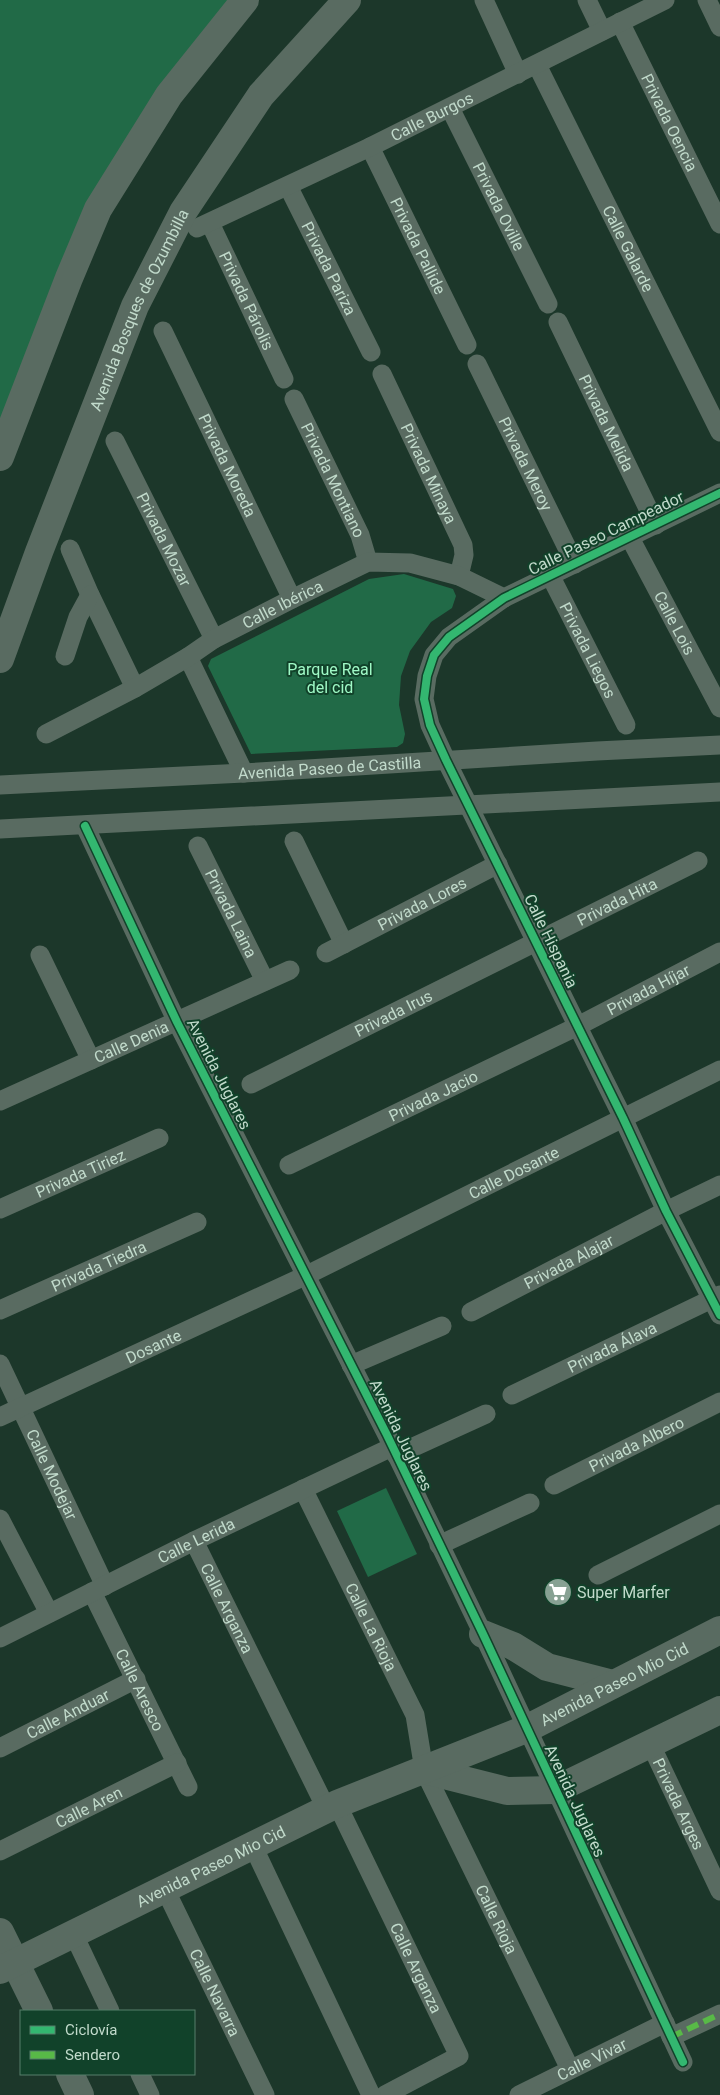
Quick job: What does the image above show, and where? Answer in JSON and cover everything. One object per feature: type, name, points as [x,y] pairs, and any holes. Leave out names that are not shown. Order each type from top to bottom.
[{"type":"main road","points":[[0,457],[68,278],[98,208],[168,95],[244,0]]},
{"type":"main road","name":"Avenida Bosques de Ozumbilla","points":[[0,659],[39,552],[135,306],[183,212],[261,95],[347,0]]},
{"type":"main road","name":"Avenida Paseo Mio Cid","points":[[7,1966],[332,1807],[526,1729],[720,1630]]},
{"type":"main road","points":[[483,1634],[513,1646],[547,1667],[613,1684]]},
{"type":"main road","points":[[424,1770],[507,1791],[555,1790],[720,1710]]},
{"type":"main road","points":[[0,1932],[7,1966],[38,2010]]},
{"type":"main road","points":[[70,2075],[80,2095]]},
{"type":"street","points":[[484,0],[518,74]]},
{"type":"street","points":[[587,0],[602,31]]},
{"type":"street","name":"Calle Burgos","points":[[203,225],[370,147],[665,0]]},
{"type":"street","points":[[707,0],[720,27]]},
{"type":"street","name":"Privada Oencia","points":[[620,22],[720,224]]},
{"type":"street","name":"Calle Galarde","points":[[537,65],[720,432]]},
{"type":"street","name":"Privada Oville","points":[[450,108],[548,304]]},
{"type":"street","name":"Privada Pallide","points":[[370,147],[467,344]]},
{"type":"street","name":"Privada Pariza","points":[[288,186],[371,352]]},
{"type":"street","name":"Privada Párolis","points":[[203,225],[284,379]]},
{"type":"street","name":"Privada Melida","points":[[558,322],[656,525]]},
{"type":"street","name":"Privada Moreda","points":[[163,331],[292,599]]},
{"type":"street","name":"Privada Meroy","points":[[477,364],[574,564]]},
{"type":"street","name":"Privada Minaya","points":[[382,374],[463,546],[464,555],[459,576]]},
{"type":"street","name":"Privada Montiano","points":[[294,400],[360,535],[368,562]]},
{"type":"street","name":"Privada Mozar","points":[[115,441],[214,639]]},
{"type":"street","name":"Calle Paseo Campeador","points":[[504,598],[656,525],[718,498]]},
{"type":"street","name":"Calle Lois","points":[[630,538],[720,708]]},
{"type":"street","points":[[70,549],[135,688]]},
{"type":"street","name":"Calle Ibérica","points":[[46,734],[135,688],[188,658],[214,639],[368,562],[410,563],[459,576],[504,598]]},
{"type":"street","name":"Privada Liegos","points":[[550,577],[626,725]]},
{"type":"street","points":[[65,656],[78,617],[90,595]]},
{"type":"street","name":"Calle Hispania","points":[[504,598],[449,637],[434,655],[427,676],[424,699],[430,725],[467,804],[623,1118],[666,1211],[717,1303]]},
{"type":"street","points":[[188,658],[244,773]]},
{"type":"street","name":"Avenida Paseo de Castilla","points":[[0,785],[244,773],[720,745]]},
{"type":"street","points":[[0,829],[720,792]]},
{"type":"street","name":"Avenida Juglares","points":[[85,826],[177,1022],[307,1275],[483,1634],[683,2062]]},
{"type":"street","points":[[294,841],[344,944]]},
{"type":"street","name":"Privada Laina","points":[[198,846],[265,981]]},
{"type":"street","name":"Privada Hita","points":[[537,943],[698,861]]},
{"type":"street","name":"Privada Lores","points":[[326,954],[498,864]]},
{"type":"street","name":"Privada Irus","points":[[251,1084],[537,943]]},
{"type":"street","name":"Privada Híjar","points":[[578,1026],[720,952]]},
{"type":"street","points":[[40,955],[91,1060]]},
{"type":"street","name":"Calle Denia","points":[[2,1094],[91,1060],[290,970]]},
{"type":"street","name":"Privada Jacio","points":[[290,1165],[578,1026]]},
{"type":"street","name":"Calle Dosante","points":[[307,1275],[720,1070]]},
{"type":"street","name":"Privada Tiriez","points":[[0,1209],[159,1138]]},
{"type":"street","name":"Privada Alajar","points":[[471,1312],[720,1185]]},
{"type":"street","name":"Privada Tiedra","points":[[0,1310],[197,1222]]},
{"type":"street","name":"Dosante","points":[[0,1417],[307,1275]]},
{"type":"street","name":"Privada Álava","points":[[512,1396],[717,1303]]},
{"type":"street","points":[[352,1365],[442,1326]]},
{"type":"street","name":"Calle Modejar","points":[[0,1364],[21,1407],[98,1589]]},
{"type":"street","name":"Privada Albero","points":[[554,1485],[720,1402]]},
{"type":"street","name":"Calle Lerida","points":[[0,1638],[194,1541],[303,1490],[486,1414]]},
{"type":"street","name":"Calle La Rioja","points":[[303,1490],[415,1715],[424,1770]]},
{"type":"street","points":[[439,1546],[530,1504]]},
{"type":"street","points":[[598,1575],[720,1514]]},
{"type":"street","points":[[0,1519],[49,1613]]},
{"type":"street","name":"Calle Arganza","points":[[194,1541],[459,2056],[385,2095]]},
{"type":"street","name":"Calle Aresco","points":[[98,1589],[136,1679],[188,1787]]},
{"type":"street","name":"Calle Anduar","points":[[0,1748],[136,1679]]},
{"type":"street","name":"Privada Arges","points":[[650,1745],[720,1890]]},
{"type":"street","name":"Calle Aren","points":[[0,1851],[177,1763]]},
{"type":"street","name":"Calle Rioja","points":[[424,1770],[570,2069]]},
{"type":"street","points":[[253,1846],[372,2095]]},
{"type":"street","name":"Calle Navarra","points":[[165,1889],[265,2095]]},
{"type":"street","points":[[73,1933],[110,2010]]},
{"type":"street","name":"Calle Vivar","points":[[519,2095],[570,2069],[668,2030],[720,2014]]},
{"type":"street","points":[[140,2075],[150,2095]]},
{"type":"green space","points":[[0,0],[233,0],[202,33],[0,426]]},
{"type":"green space","name":"Parque Real del cid","points":[[404,574],[453,589],[456,596],[452,608],[431,622],[410,651],[401,676],[399,705],[405,734],[403,743],[397,747],[251,754],[208,666],[211,659],[369,579]]},
{"type":"green space","points":[[386,1488],[417,1554],[368,1577],[337,1511]]},
{"type":"marked path","points":[[671,2037],[720,2014]]},
{"type":"cycle path","points":[[720,493],[504,598],[449,637],[434,655],[427,676],[424,699],[430,725],[446,760],[623,1118],[666,1211],[720,1315]]},
{"type":"cycle path","points":[[85,826],[177,1022],[387,1435],[483,1634],[683,2062]]},
{"type":"place","name":"Super Marfer","points":[[558,1592]]}]
